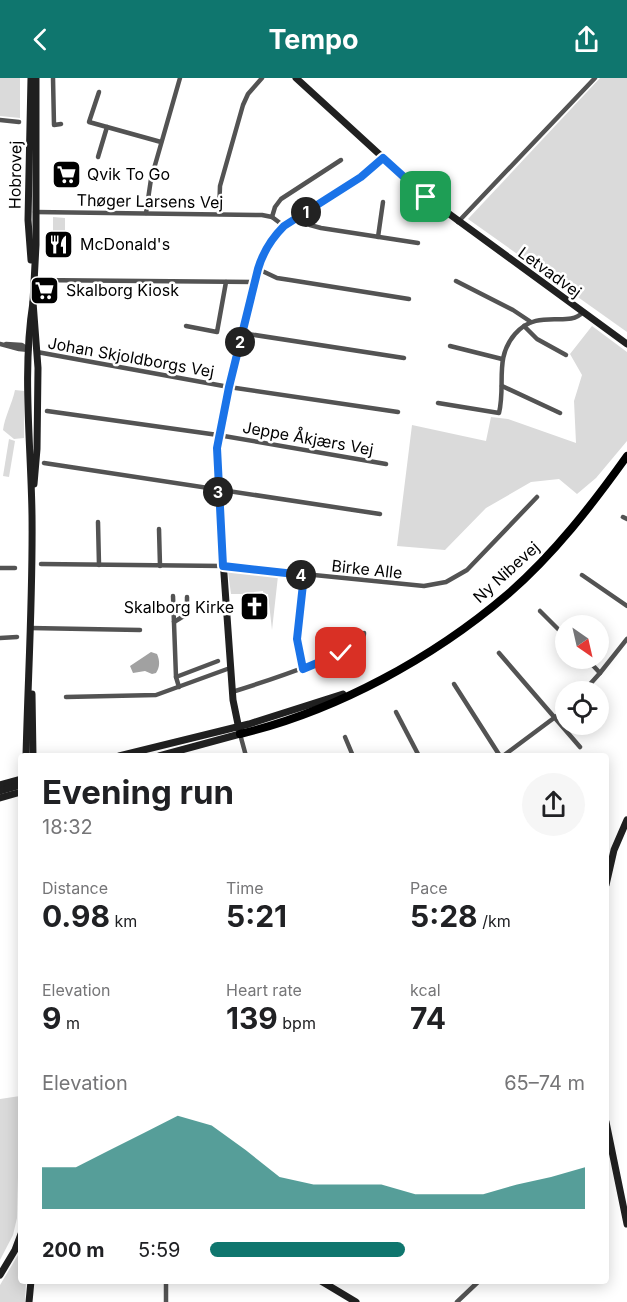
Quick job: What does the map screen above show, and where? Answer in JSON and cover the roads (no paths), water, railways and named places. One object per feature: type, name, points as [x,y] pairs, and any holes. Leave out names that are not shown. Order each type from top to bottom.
[{"type":"highway","name":"Ny Nibevej","points":[[239,731],[324,708],[378,681],[449,638],[508,594],[546,557],[578,521],[627,456]]},
{"type":"highway","name":"Ny Nibevej","points":[[343,694],[378,681]]},
{"type":"main road","name":"Hobrovej","points":[[31,78],[32,212]]},
{"type":"main road","name":"Hobrovej","points":[[29,753],[32,517],[37,449],[33,272],[29,245],[36,78]]},
{"type":"main road","name":"Letvadvej","points":[[296,78],[411,184],[458,222],[627,344]]},
{"type":"main road","points":[[239,731],[230,668],[218,490],[218,435],[254,282],[266,248],[284,226],[361,177],[383,158]]},
{"type":"main road","name":"Hobrovej","points":[[29,753],[27,729],[30,665]]},
{"type":"main road","name":"Ny Nibevej","points":[[169,753],[343,694]]},
{"type":"main road","name":"Ny Nibevej","points":[[133,753],[239,731]]},
{"type":"main road","points":[[0,785],[18,780]]},
{"type":"main road","points":[[0,791],[18,786]]},
{"type":"main road","points":[[0,798],[18,793]]},
{"type":"main road","points":[[609,872],[614,850],[627,820]]},
{"type":"main road","points":[[609,1136],[627,1224]]},
{"type":"main road","points":[[0,1275],[18,1241]]},
{"type":"main road","points":[[29,1302],[31,1284]]},
{"type":"main road","points":[[326,1284],[356,1302]]},
{"type":"street","points":[[53,78],[54,125],[61,124]]},
{"type":"street","points":[[146,213],[149,186],[180,78]]},
{"type":"street","points":[[219,214],[220,186],[243,105],[248,94],[262,78]]},
{"type":"street","points":[[458,222],[595,78]]},
{"type":"street","points":[[99,92],[89,122],[161,142]]},
{"type":"street","points":[[0,120],[19,122]]},
{"type":"street","points":[[98,157],[107,127]]},
{"type":"street","points":[[284,226],[272,217],[276,203],[341,160]]},
{"type":"street","points":[[378,237],[383,202]]},
{"type":"street","name":"Thøger Larsens Vej","points":[[32,212],[219,214],[272,217]]},
{"type":"street","points":[[301,215],[310,225],[321,228],[418,243]]},
{"type":"street","points":[[258,269],[283,279],[409,299]]},
{"type":"street","points":[[33,280],[254,282]]},
{"type":"street","points":[[456,281],[513,310],[531,322]]},
{"type":"street","points":[[186,326],[217,332],[226,282]]},
{"type":"street","points":[[438,403],[499,414],[502,359],[505,347],[518,331],[531,322],[549,318],[572,319],[577,318],[583,312]]},
{"type":"street","points":[[524,326],[537,339],[566,356]]},
{"type":"street","points":[[242,333],[404,358]]},
{"type":"street","name":"Johan Skjoldborgs Vej","points":[[0,343],[22,345],[33,351],[229,387],[398,412]]},
{"type":"street","points":[[450,346],[502,359]]},
{"type":"street","points":[[502,387],[560,412]]},
{"type":"street","name":"Jeppe Åkjærs Vej","points":[[47,411],[218,435],[386,464]]},
{"type":"street","points":[[44,463],[380,514]]},
{"type":"street","name":"Birke Alle","points":[[41,564],[223,566],[424,586],[446,582],[467,570],[537,496]]},
{"type":"street","points":[[98,522],[99,565]]},
{"type":"street","points":[[159,529],[160,566]]},
{"type":"street","points":[[0,568],[15,568]]},
{"type":"street","points":[[303,669],[297,639],[304,575]]},
{"type":"street","points":[[582,575],[627,606]]},
{"type":"street","points":[[173,596],[176,677],[180,687]]},
{"type":"street","points":[[174,622],[187,614],[187,597]]},
{"type":"street","points":[[540,611],[555,626]]},
{"type":"street","points":[[30,628],[140,630]]},
{"type":"street","points":[[232,692],[303,669],[363,643],[364,633]]},
{"type":"street","points":[[0,638],[17,637]]},
{"type":"street","points":[[593,681],[627,639]]},
{"type":"street","points":[[499,653],[555,718],[505,753]]},
{"type":"street","points":[[176,677],[218,661]]},
{"type":"street","points":[[66,697],[156,695],[230,668]]},
{"type":"street","points":[[596,669],[600,673]]},
{"type":"street","points":[[454,684],[499,753]]},
{"type":"street","points":[[396,712],[418,753]]},
{"type":"street","points":[[239,731],[245,753]]},
{"type":"street","points":[[570,735],[580,747]]},
{"type":"street","points":[[345,737],[352,753]]},
{"type":"street","points":[[166,1284],[166,1302]]},
{"type":"street","points":[[457,1302],[476,1284]]},
{"type":"place","name":"Qvik To Go","points":[[66,174]]},
{"type":"place","name":"McDonald's","points":[[59,244]]},
{"type":"place","name":"Skalborg Kiosk","points":[[45,290]]},
{"type":"place","name":"Skalborg Kirke","points":[[255,607]]}]
